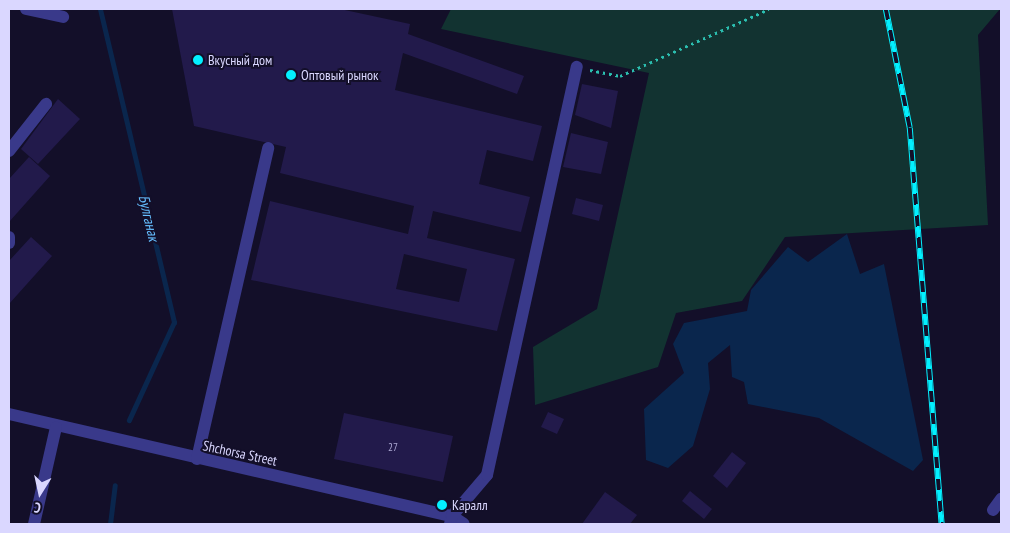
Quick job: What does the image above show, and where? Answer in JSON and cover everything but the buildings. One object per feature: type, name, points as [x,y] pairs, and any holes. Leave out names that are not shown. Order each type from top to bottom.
[{"type":"street","points":[[26,9],[63,17]]},
{"type":"street","points":[[451,520],[486,475],[576,67]]},
{"type":"street","points":[[9,151],[46,104]]},
{"type":"street","points":[[197,459],[268,148]]},
{"type":"street","points":[[9,237],[9,242]]},
{"type":"street","name":"Shchorsa Street","points":[[9,414],[56,427],[464,524]]},
{"type":"street","points":[[34,524],[56,427]]},
{"type":"street","points":[[993,510],[1001,499]]},
{"type":"path","points":[[576,67],[620,76],[769,9]]},
{"type":"green space","points":[[451,9],[1000,9],[978,35],[988,225],[785,237],[742,301],[676,313],[658,367],[535,405],[533,347],[597,309],[649,73],[441,29]]},
{"type":"water","points":[[847,234],[860,274],[884,264],[923,460],[913,471],[819,418],[748,404],[744,382],[732,377],[730,345],[708,363],[710,389],[693,446],[668,468],[646,460],[644,409],[684,373],[673,344],[684,323],[747,311],[751,290],[788,247],[808,262]]},
{"type":"waterway","name":"Булганак","points":[[100,9],[174,322],[129,420]]},
{"type":"waterway","name":"Булганак","points":[[110,524],[115,485]]},
{"type":"railway","points":[[886,9],[910,128],[942,524]]},
{"type":"place","name":"Вкусный дом","points":[[198,60]]},
{"type":"place","name":"Оптовый рынок","points":[[291,75]]},
{"type":"place","name":"Каралл","points":[[442,505]]}]
